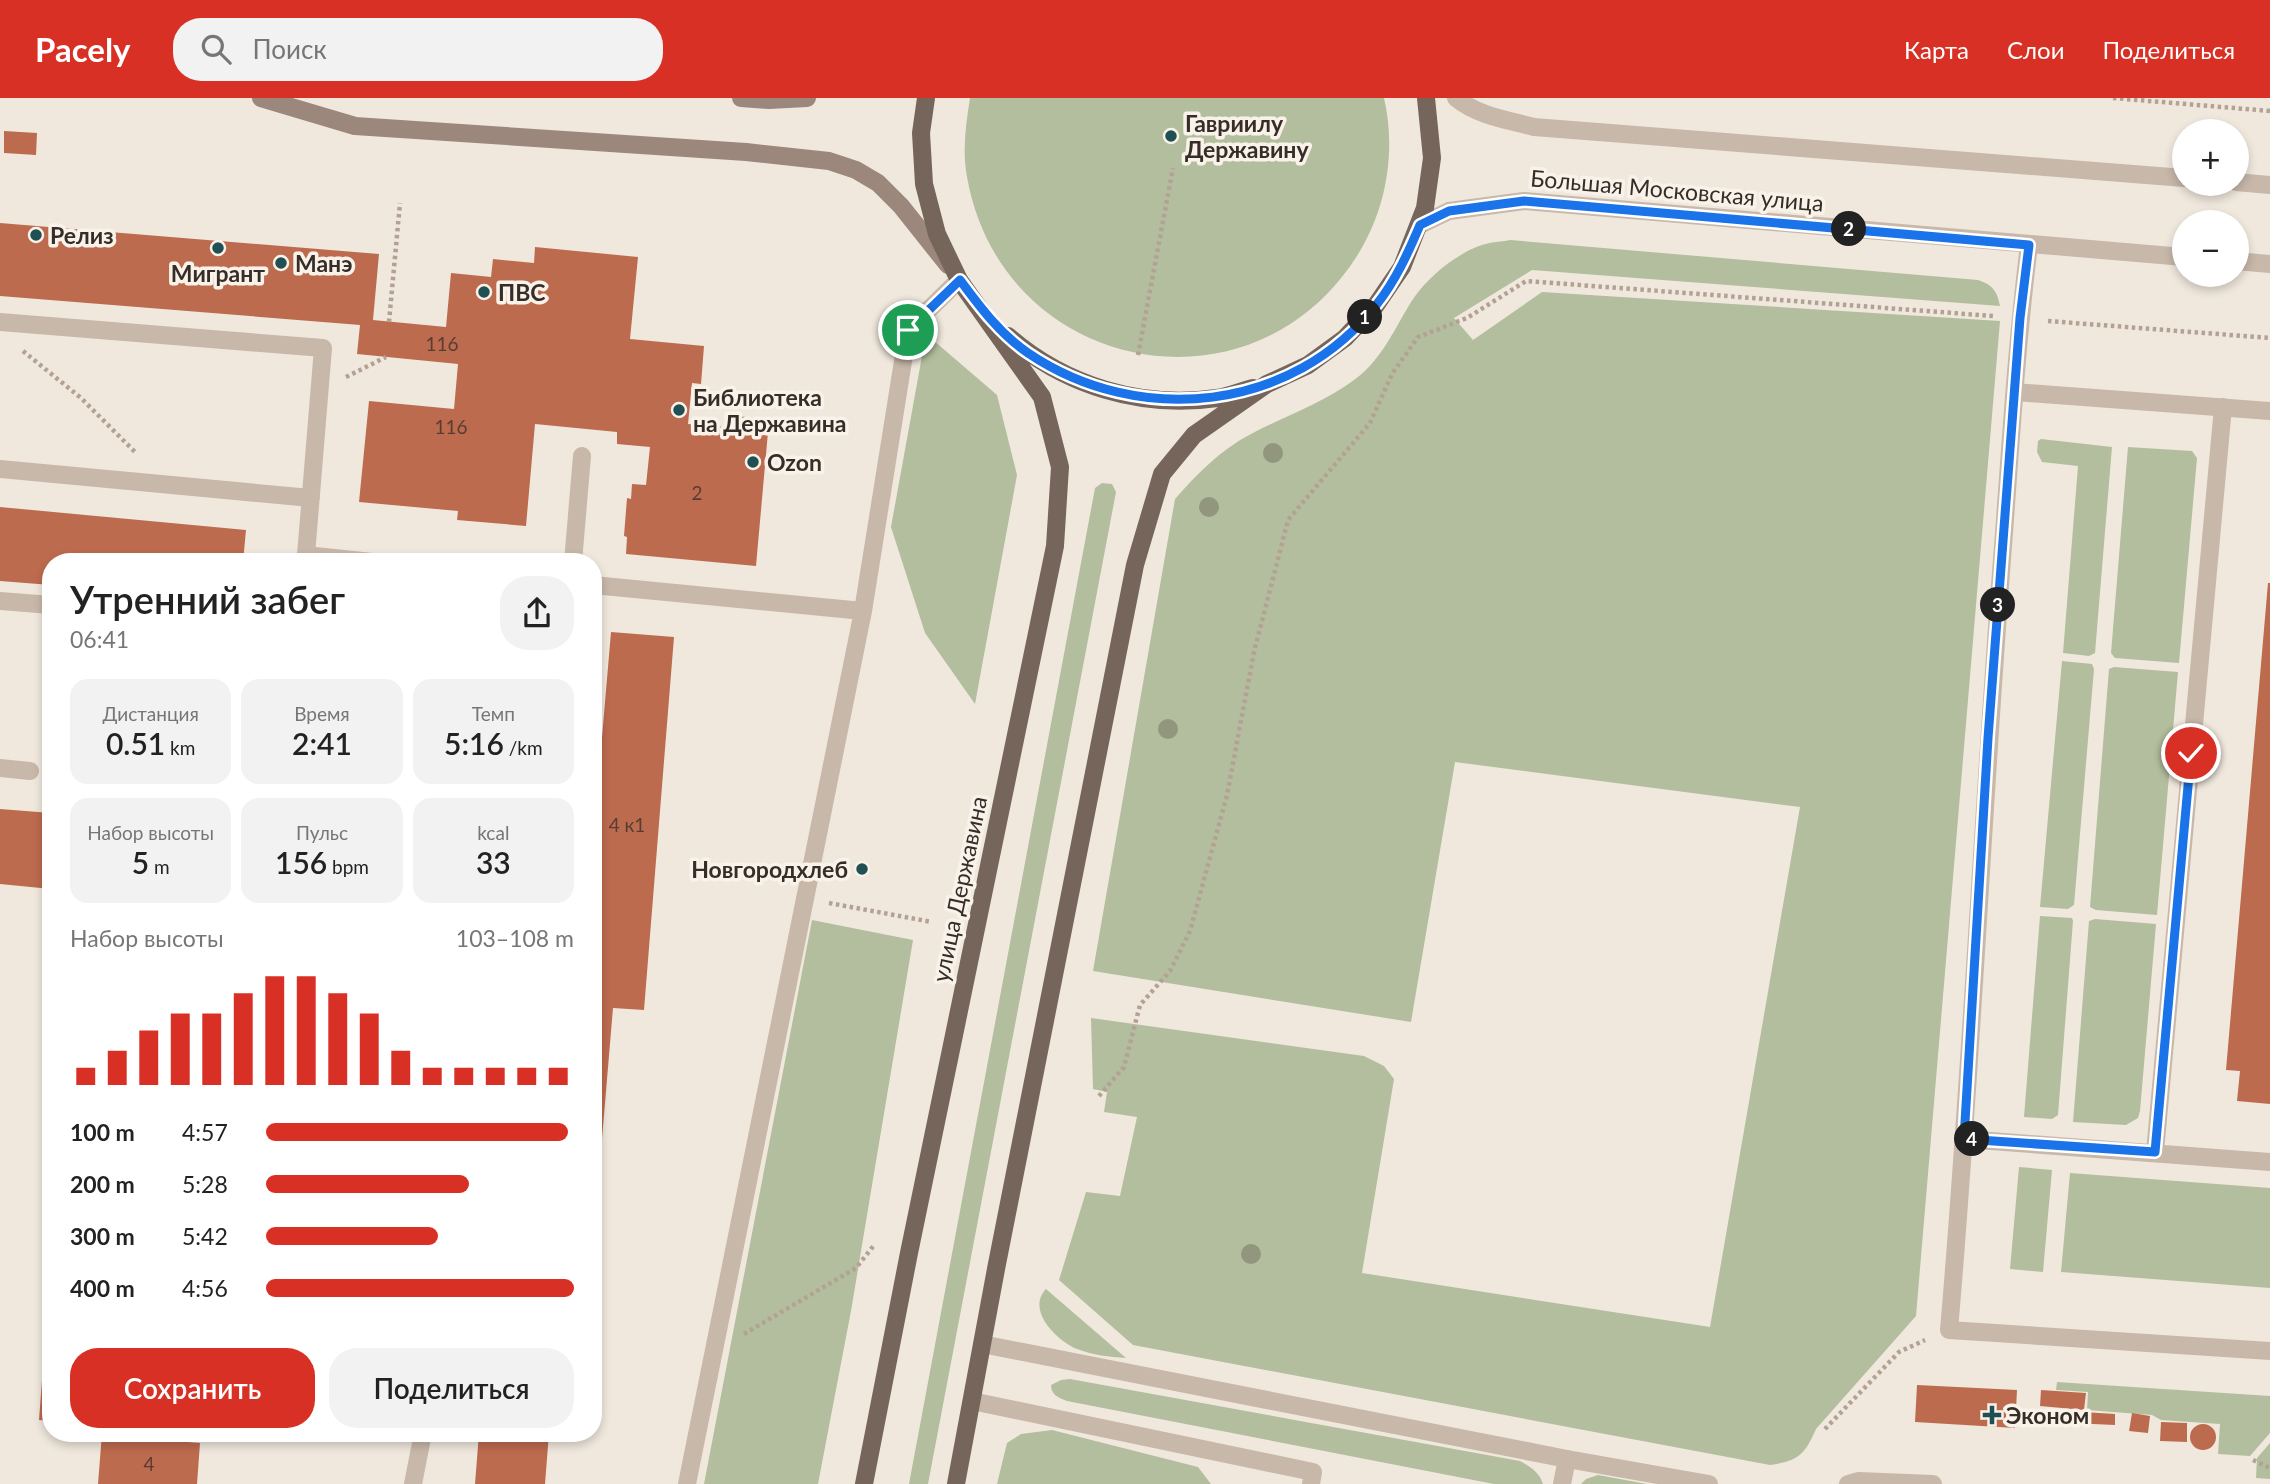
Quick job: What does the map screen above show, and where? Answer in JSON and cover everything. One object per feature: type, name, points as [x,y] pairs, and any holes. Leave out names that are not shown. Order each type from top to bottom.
[{"type":"main road","points":[[261,98],[355,126],[746,152],[829,161],[856,170],[878,183],[901,206],[960,280]]},
{"type":"main road","points":[[741,98],[807,98]]},
{"type":"main road","name":"улица Державина","points":[[864,1484],[1055,546],[1060,467],[1042,397],[960,280],[937,234],[924,184],[921,133],[926,98]]},
{"type":"main road","name":"улица Державина","points":[[989,318],[1027,352],[1070,377],[1118,394],[1168,401],[1218,398],[1267,384],[1308,365],[1345,338],[1376,305],[1402,267],[1420,225],[1432,158],[1426,98]]},
{"type":"main road","name":"улица Державина","points":[[956,1484],[1135,565],[1162,474],[1194,435],[1267,384]]},
{"type":"street","points":[[1456,98],[1488,115],[1534,127],[2172,177]]},
{"type":"street","points":[[2249,184],[2270,185]]},
{"type":"street","name":"Большая Московская улица","points":[[1420,225],[1449,211],[1524,201],[2172,256]]},
{"type":"street","points":[[2029,245],[2020,318],[1988,738],[1964,1139],[1949,1330],[2270,1351]]},
{"type":"street","points":[[2249,262],[2270,264]]},
{"type":"street","points":[[687,1484],[863,611],[908,330],[960,280]]},
{"type":"street","points":[[0,322],[323,348],[305,553]]},
{"type":"street","points":[[2015,392],[2270,411]]},
{"type":"street","points":[[2155,1152],[2223,407]]},
{"type":"street","points":[[573,553],[582,456]]},
{"type":"street","points":[[0,469],[311,498]]},
{"type":"street","points":[[602,586],[863,611]]},
{"type":"street","points":[[0,601],[42,604]]},
{"type":"street","points":[[0,768],[30,771]]},
{"type":"street","points":[[1964,1139],[2270,1161]]},
{"type":"street","points":[[982,1344],[1567,1459],[1709,1484]]},
{"type":"street","points":[[972,1401],[1313,1472],[1311,1484]]},
{"type":"street","points":[[413,1484],[421,1442]]},
{"type":"street","points":[[1562,1484],[1567,1459]]},
{"type":"street","points":[[1848,1484],[1858,1480],[1933,1484]]},
{"type":"path","points":[[2113,98],[2270,111]]},
{"type":"path","points":[[1138,355],[1173,168]]},
{"type":"path","points":[[389,322],[400,203]]},
{"type":"path","points":[[1099,1096],[1124,1068],[1140,1005],[1170,971],[1190,931],[1227,794],[1254,652],[1288,520],[1370,423],[1392,374],[1418,337],[1467,318],[1526,281],[2270,338]]},
{"type":"path","points":[[18,347],[81,398],[139,455]]},
{"type":"path","points":[[320,391],[386,357]]},
{"type":"path","points":[[804,899],[932,922]]},
{"type":"path","points":[[713,1352],[856,1268],[875,1244]]},
{"type":"path","points":[[1825,1429],[1899,1352],[1949,1330]]},
{"type":"path","points":[[2253,1460],[2270,1468]]},
{"type":"green space","points":[[970,98],[1384,98],[1388,117],[1389,157],[1383,196],[1360,251],[1315,306],[1260,340],[1199,356],[1138,353],[1079,333],[1029,296],[990,244],[967,177],[965,137]]},
{"type":"green space","points":[[1510,240],[1978,280],[1994,289],[2000,306],[1532,270],[1454,318],[1473,340],[1542,292],[2000,321],[1916,1316],[1816,1429],[1800,1455],[1780,1463],[1770,1465],[1133,1345],[1059,1280],[1086,1192],[1120,1196],[1137,1117],[1104,1112],[1107,1092],[1093,1089],[1091,1018],[1364,1056],[1384,1066],[1394,1079],[1362,1273],[1710,1327],[1800,807],[1455,762],[1411,1022],[1093,971],[1175,499],[1229,447],[1330,396],[1364,372],[1381,353],[1419,291],[1443,268],[1479,246]]},
{"type":"green space","points":[[926,334],[997,395],[1017,475],[975,704],[925,633],[891,527]]},
{"type":"green space","points":[[2041,439],[2112,447],[2095,653],[2089,656],[2063,653],[2078,466],[2042,462],[2037,452],[2038,441]]},
{"type":"green space","points":[[2128,447],[2192,451],[2197,458],[2179,663],[2115,658],[2111,653]]},
{"type":"green space","points":[[1102,483],[1112,484],[1116,492],[928,1484],[909,1484],[1095,488]]},
{"type":"green space","points":[[2062,661],[2092,664],[2094,669],[2074,905],[2068,909],[2040,907]]},
{"type":"green space","points":[[2114,667],[2178,672],[2157,915],[2096,910],[2090,907],[2109,669]]},
{"type":"green space","points":[[2040,916],[2072,918],[2073,921],[2058,1115],[2052,1119],[2024,1117]]},
{"type":"green space","points":[[2095,919],[2156,924],[2140,1111],[2138,1118],[2126,1125],[2073,1122],[2089,921]]},
{"type":"green space","points":[[812,920],[913,940],[851,1311],[818,1484],[704,1484]]},
{"type":"green space","points":[[2019,1167],[2052,1170],[2043,1272],[2010,1269]]},
{"type":"green space","points":[[2070,1173],[2270,1188],[2270,1288],[2061,1272]]},
{"type":"green space","points":[[1046,1289],[1126,1358],[1083,1351],[1060,1339],[1041,1315],[1039,1306]]},
{"type":"green space","points":[[1070,1379],[1520,1461],[1534,1470],[1543,1484],[1494,1484],[1067,1401],[1054,1394],[1051,1385]]},
{"type":"green space","points":[[2057,1382],[2270,1396],[2270,1433],[2250,1456],[2218,1454],[2220,1424],[2161,1420],[2152,1415],[2087,1410],[2088,1392],[2056,1390]]},
{"type":"green space","points":[[1052,1430],[1198,1467],[1211,1484],[997,1484],[1007,1443],[1021,1434]]},
{"type":"green space","points":[[2270,1443],[2270,1479],[2256,1478],[2257,1458]]},
{"type":"green space","points":[[1598,1475],[1647,1484],[1581,1484]]},
{"type":"building","points":[[4,131],[37,133],[36,155],[4,153]]},
{"type":"building","points":[[0,223],[379,254],[373,320],[446,327],[451,273],[491,277],[493,259],[534,263],[535,247],[638,257],[630,339],[704,346],[701,384],[692,383],[688,424],[725,427],[726,415],[756,418],[755,430],[768,432],[756,566],[626,554],[627,537],[624,536],[627,498],[631,499],[632,484],[646,485],[650,447],[617,444],[617,432],[535,424],[526,526],[457,520],[458,511],[359,502],[369,401],[454,409],[458,364],[357,354],[360,325],[0,296]]},
{"type":"building","points":[[0,507],[246,530],[244,553],[42,553],[42,584],[0,581]]},
{"type":"building","points":[[2268,583],[2270,1104],[2237,1101],[2240,1071],[2226,1070]]},
{"type":"building","points":[[611,632],[674,637],[644,1010],[613,1008],[602,1139],[602,738]]},
{"type":"building","points":[[0,809],[42,812],[42,888],[0,884]]},
{"type":"building","points":[[42,1380],[42,1420],[39,1420]]},
{"type":"building","points":[[1917,1385],[2017,1390],[2015,1428],[1915,1422]]},
{"type":"building","points":[[2041,1390],[2086,1393],[2084,1410],[2040,1406]]},
{"type":"building","points":[[2050,1410],[2115,1414],[2115,1425],[2050,1422]]},
{"type":"building","points":[[2132,1413],[2150,1416],[2148,1433],[2129,1431]]},
{"type":"building","points":[[2161,1422],[2187,1423],[2187,1442],[2160,1441]]},
{"type":"building","points":[[2203,1424],[2212,1428],[2216,1437],[2212,1446],[2203,1450],[2194,1446],[2190,1437],[2194,1428]]},
{"type":"building","points":[[101,1442],[200,1443],[197,1484],[98,1484]]},
{"type":"building","points":[[478,1442],[548,1442],[545,1484],[475,1484]]},
{"type":"place","name":"Гавриилу Державину","points":[[1171,136]]},
{"type":"place","name":"Релиз","points":[[36,235]]},
{"type":"place","name":"Мигрант","points":[[218,248]]},
{"type":"place","name":"Манэ","points":[[281,263]]},
{"type":"place","name":"ПВС","points":[[484,292]]},
{"type":"place","name":"Библиотека на Державина","points":[[679,410]]},
{"type":"place","name":"Ozon","points":[[753,462]]},
{"type":"place","name":"Новгородхлеб","points":[[862,869]]},
{"type":"place","name":"Эконом","points":[[1992,1415]]},
{"type":"route","points":[[908,330],[960,280],[989,318],[1027,352],[1070,377],[1118,394],[1168,401],[1218,398],[1267,384],[1308,365],[1345,338],[1376,305],[1402,267],[1420,225],[1449,211],[1480,205],[1524,201],[2029,245],[2020,318],[1988,738],[1964,1139],[2155,1152],[2191,753]]}]
